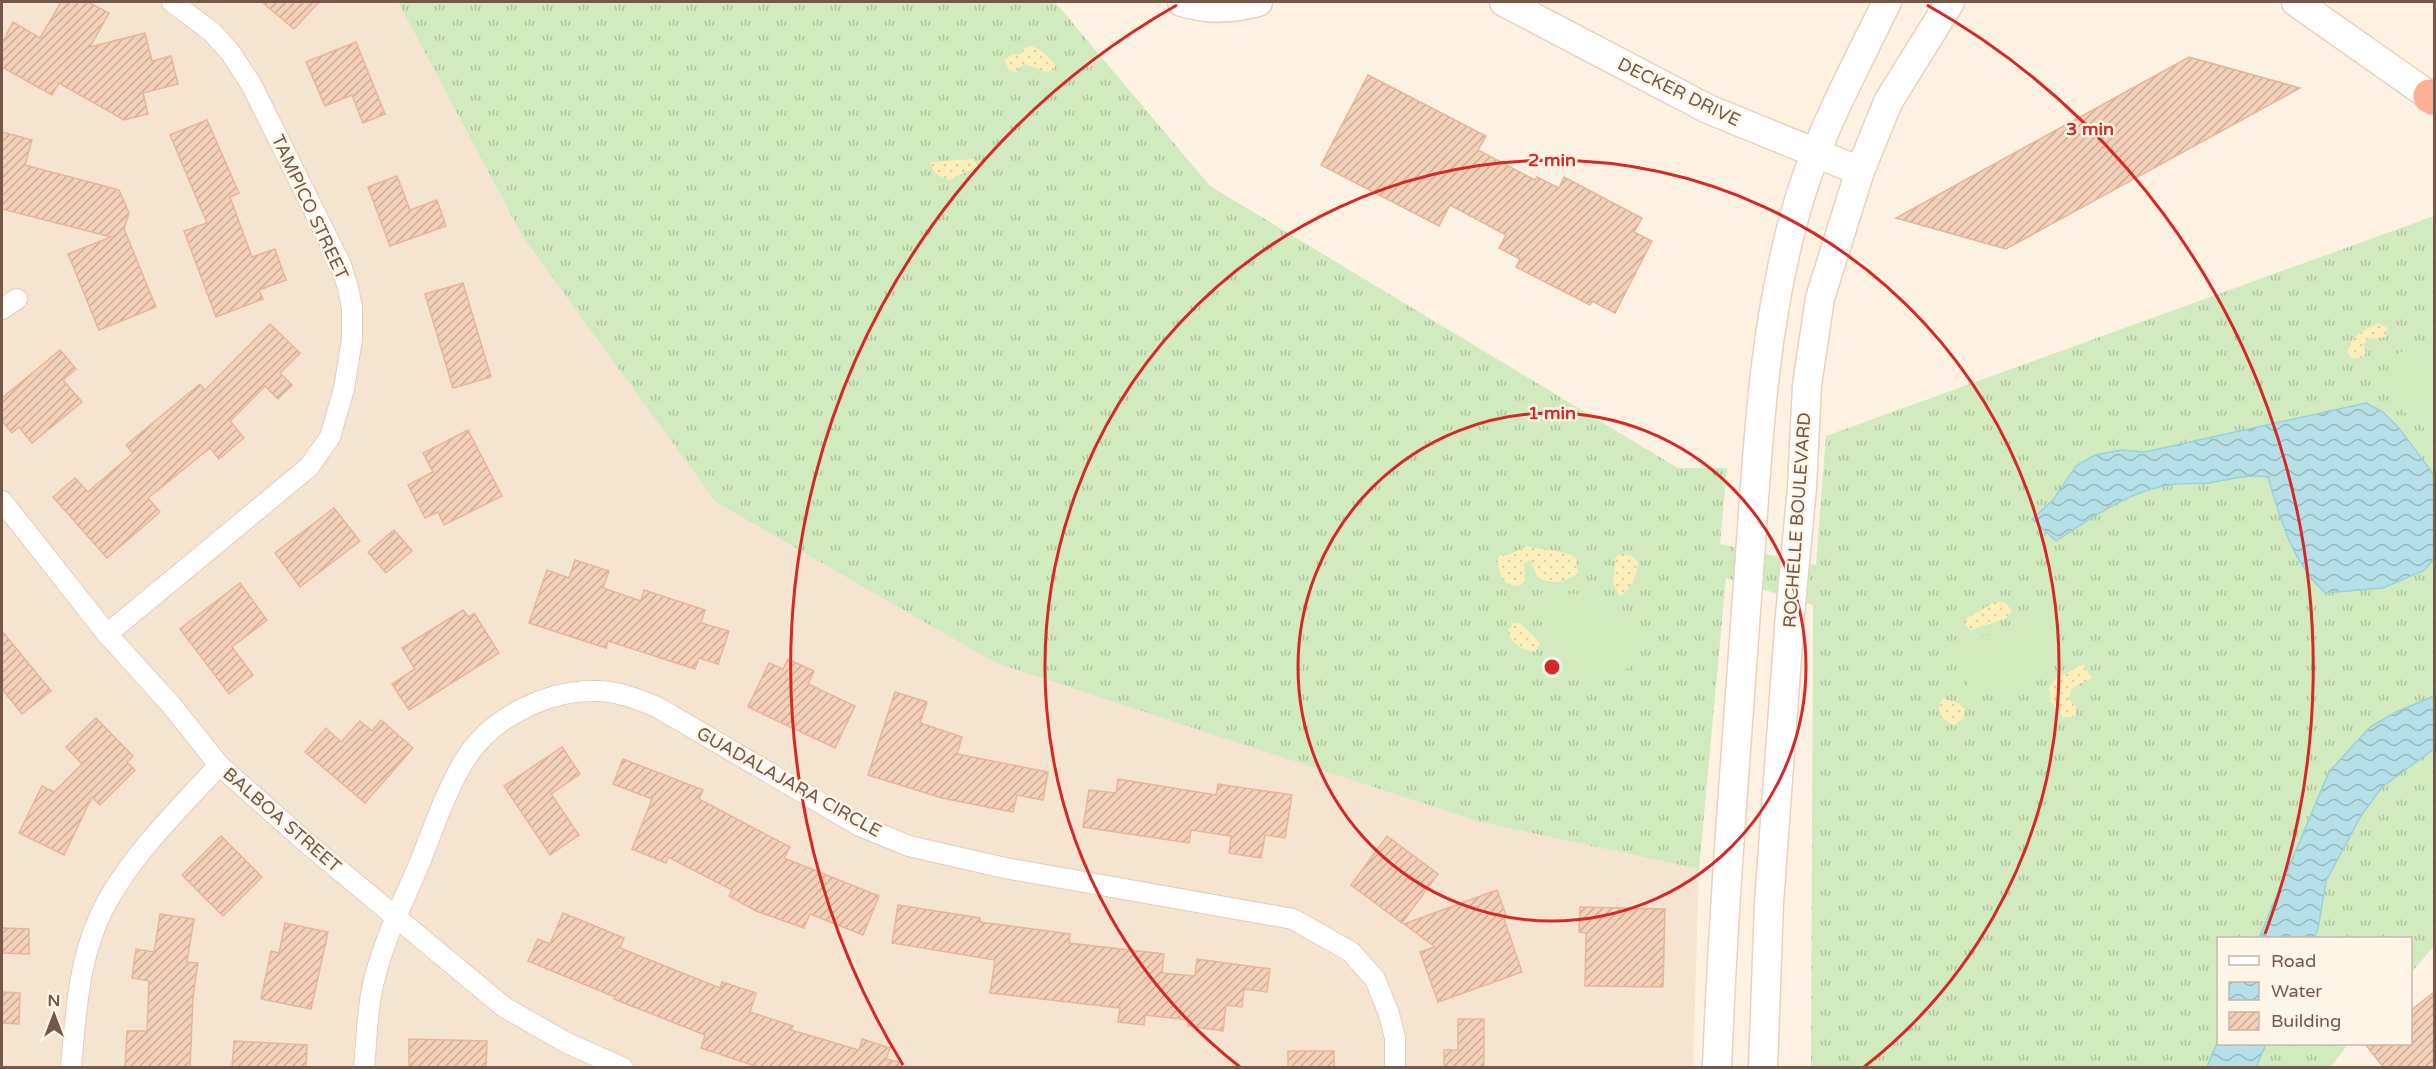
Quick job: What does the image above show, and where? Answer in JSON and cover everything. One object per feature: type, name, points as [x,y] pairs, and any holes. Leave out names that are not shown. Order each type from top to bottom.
[{"type":"main road","points":[[1182,2],[1205,8],[1237,7],[1258,2]]},
{"type":"main road","name":"DECKER DRIVE","points":[[1504,2],[1708,109],[1860,171]]},
{"type":"main road","points":[[1716,1068],[1729,831],[1760,410],[1777,293],[1794,217],[1815,153],[1887,2]]},
{"type":"main road","name":"ROCHELLE BOULEVARD","points":[[1763,1068],[1769,903],[1790,615],[1802,488],[1807,386],[1820,298],[1860,171],[1888,102],[1950,2]]},
{"type":"main road","points":[[2296,2],[2433,98]]},
{"type":"street","name":"TAMPICO STREET","points":[[107,634],[309,467],[330,437],[344,389],[351,339],[352,308],[340,265],[251,84],[218,38],[172,2]]},
{"type":"street","name":"BALBOA STREET","points":[[2,501],[107,634],[172,706],[219,765],[395,918],[504,1007],[567,1043],[623,1068]]},
{"type":"street","name":"GUADALAJARA CIRCLE","points":[[364,1068],[374,978],[395,918],[451,786],[467,756],[492,730],[518,711],[542,700],[595,691],[629,695],[657,707],[860,826],[909,846],[1005,868],[1102,883],[1186,901],[1293,919],[1351,952],[1375,979],[1389,1014],[1395,1038],[1395,1068]]},
{"type":"street","points":[[71,1068],[77,992],[89,945],[110,896],[145,849],[219,765]]},
{"type":"shaded area","points":[[2,2],[398,2],[523,237],[1480,822],[1699,869],[1693,1067],[2,1068]]},
{"type":"green space","points":[[398,2],[1055,2],[1210,186],[1678,468],[1727,468],[1720,544],[1816,565],[1826,436],[2434,216],[2434,946],[2412,972],[2412,937],[2217,937],[2217,1045],[2347,1045],[2331,1067],[1811,1067],[1813,605],[1726,578],[1699,869],[1480,822],[996,663],[716,502],[523,237]]},
{"type":"green space","points":[[2404,351],[2434,356],[2434,436],[2403,411],[2384,387],[2390,357]]},
{"type":"green space","points":[[1541,593],[1587,595],[1610,604],[1624,619],[1635,641],[1632,665],[1612,678],[1599,682],[1583,681],[1570,675],[1559,665],[1545,638],[1540,607]]},
{"type":"green space","points":[[2025,617],[2044,617],[2060,638],[2054,662],[2044,676],[1971,696],[1962,663],[1966,641],[2008,630]]},
{"type":"sand","points":[[1031,46],[1043,52],[1055,64],[1055,70],[1046,72],[1024,64],[1016,72],[1009,70],[1005,60],[1012,54],[1021,54],[1024,48]]},
{"type":"sand","points":[[973,159],[978,167],[949,180],[937,174],[930,162]]},
{"type":"sand","points":[[2378,323],[2387,328],[2385,337],[2368,339],[2363,345],[2366,353],[2361,358],[2352,358],[2348,353],[2351,342],[2358,334]]},
{"type":"sand","points":[[1526,546],[1572,555],[1576,558],[1578,573],[1564,581],[1543,580],[1538,578],[1530,560],[1524,564],[1525,580],[1521,585],[1510,585],[1504,581],[1497,562],[1500,555],[1509,555]]},
{"type":"sand","points":[[1623,554],[1632,556],[1638,562],[1633,582],[1620,596],[1613,584],[1616,556]]},
{"type":"sand","points":[[1995,602],[2005,602],[2012,611],[2005,619],[1971,630],[1965,625],[1967,618]]},
{"type":"sand","points":[[1513,623],[1520,623],[1540,643],[1535,652],[1521,648],[1514,643],[1508,630]]},
{"type":"sand","points":[[2083,664],[2092,678],[2072,688],[2068,698],[2076,706],[2075,717],[2063,717],[2051,702],[2049,688],[2055,680]]},
{"type":"sand","points":[[1943,699],[1956,702],[1965,709],[1963,719],[1953,725],[1944,719],[1939,709]]},
{"type":"water","points":[[2366,403],[2383,412],[2399,428],[2434,475],[2434,558],[2425,570],[2383,588],[2325,593],[2295,553],[2268,477],[2246,477],[2159,487],[2113,505],[2056,541],[2032,519],[2053,500],[2076,466],[2095,455],[2122,450],[2145,452]]},
{"type":"water","points":[[2434,696],[2434,749],[2382,787],[2361,816],[2326,881],[2318,929],[2314,937],[2259,937],[2329,772],[2370,727],[2396,712]]},
{"type":"water","points":[[2217,1042],[2217,1045],[2266,1045],[2256,1067],[2207,1067]]},
{"type":"building","points":[[61,2],[88,2],[109,13],[90,47],[145,33],[152,61],[171,56],[178,84],[143,93],[148,114],[124,120],[59,83],[52,95],[2,67],[2,43],[13,22],[40,38]]},
{"type":"building","points":[[262,2],[319,2],[294,29]]},
{"type":"building","points":[[356,42],[385,114],[363,123],[352,95],[325,106],[306,62]]},
{"type":"building","points":[[2189,57],[2300,88],[2006,249],[1896,218]]},
{"type":"building","points":[[1368,75],[1486,136],[1478,150],[1535,180],[1537,177],[1559,188],[1564,177],[1642,218],[1634,232],[1652,241],[1615,313],[1592,301],[1590,305],[1516,267],[1520,259],[1499,248],[1506,235],[1450,205],[1439,226],[1321,165]]},
{"type":"building","points":[[207,120],[239,193],[230,197],[252,257],[275,249],[286,280],[259,290],[263,299],[216,317],[184,231],[207,223],[170,135]]},
{"type":"building","points":[[2,132],[32,140],[25,165],[119,190],[129,213],[124,229],[156,307],[99,330],[68,254],[111,237],[2,209]]},
{"type":"building","points":[[397,176],[410,210],[437,200],[446,226],[390,246],[368,187]]},
{"type":"building","points":[[463,283],[491,377],[453,388],[425,294]]},
{"type":"building","points":[[270,324],[300,353],[280,373],[292,385],[278,399],[265,386],[230,421],[244,438],[219,459],[210,448],[148,498],[160,512],[107,558],[53,497],[75,478],[88,492],[133,453],[126,445],[200,384],[205,390]]},
{"type":"building","points":[[60,350],[76,369],[63,380],[82,402],[32,443],[19,427],[12,433],[2,421],[2,398]]},
{"type":"building","points":[[468,430],[502,496],[444,525],[438,512],[425,518],[408,485],[433,472],[423,453]]},
{"type":"building","points":[[334,508],[360,541],[300,587],[275,553]]},
{"type":"building","points":[[394,530],[412,551],[386,573],[368,552]]},
{"type":"building","points":[[575,560],[609,571],[603,588],[641,601],[644,590],[705,610],[701,623],[729,631],[718,664],[699,658],[695,669],[608,641],[606,648],[529,623],[547,570],[569,578]]},
{"type":"building","points":[[240,583],[267,620],[232,647],[253,675],[229,694],[180,629]]},
{"type":"building","points":[[463,610],[469,617],[474,613],[499,653],[409,710],[392,684],[415,669],[402,648]]},
{"type":"building","points":[[2,631],[51,691],[22,714],[2,689]]},
{"type":"building","points":[[788,659],[814,671],[808,684],[855,706],[835,748],[748,707],[769,663],[783,669]]},
{"type":"building","points":[[895,692],[927,702],[920,723],[962,737],[957,754],[1048,772],[1043,800],[1017,795],[1013,812],[942,798],[868,775]]},
{"type":"building","points":[[96,718],[133,756],[127,762],[135,770],[100,805],[92,797],[64,855],[19,833],[42,786],[54,792],[82,764],[66,747]]},
{"type":"building","points":[[381,720],[413,748],[365,803],[305,752],[326,728],[341,742],[360,721],[372,731]]},
{"type":"building","points":[[562,747],[580,774],[551,794],[579,835],[550,855],[504,786]]},
{"type":"building","points":[[623,759],[703,790],[699,799],[790,847],[784,858],[879,896],[863,935],[810,914],[804,928],[756,911],[729,896],[732,890],[668,857],[666,863],[632,849],[652,799],[613,784]]},
{"type":"building","points":[[1118,779],[1216,795],[1218,784],[1292,795],[1285,838],[1265,835],[1261,858],[1229,853],[1231,836],[1191,830],[1189,843],[1083,827],[1089,790],[1116,793]]},
{"type":"building","points":[[221,836],[262,877],[223,916],[182,875]]},
{"type":"building","points":[[1387,836],[1438,874],[1402,923],[1351,885]]},
{"type":"building","points":[[1497,890],[1506,915],[1503,916],[1522,972],[1438,1002],[1420,952],[1435,947],[1404,924]]},
{"type":"building","points":[[898,905],[980,918],[980,922],[1070,934],[1069,943],[1164,954],[1162,973],[1195,976],[1197,959],[1270,969],[1267,992],[1244,989],[1242,1007],[1226,1005],[1223,1031],[1188,1026],[1189,1020],[1145,1015],[1144,1025],[1118,1022],[1120,1008],[990,993],[995,960],[892,943]]},
{"type":"building","points":[[1580,907],[1665,909],[1663,987],[1585,986],[1586,933],[1579,932]]},
{"type":"building","points":[[563,913],[624,938],[620,948],[720,988],[722,982],[756,993],[750,1012],[793,1026],[791,1030],[859,1050],[862,1039],[890,1048],[886,1059],[902,1063],[901,1068],[761,1068],[701,1048],[705,1035],[614,999],[615,997],[528,961],[538,939],[550,944]]},
{"type":"building","points":[[160,914],[194,919],[187,962],[198,963],[193,997],[190,1068],[125,1068],[127,1031],[147,1031],[149,981],[132,978],[136,949],[154,952]]},
{"type":"building","points":[[285,923],[328,932],[311,1009],[261,999],[271,951],[279,953]]},
{"type":"building","points":[[2,928],[29,929],[29,954],[2,953]]},
{"type":"building","points":[[2,992],[20,993],[19,1024],[2,1023]]},
{"type":"building","points":[[2434,992],[2434,1068],[2384,1068],[2366,1045],[2412,1045],[2412,1009]]},
{"type":"building","points":[[1458,1019],[1484,1019],[1484,1068],[1444,1068],[1444,1050],[1458,1050]]},
{"type":"building","points":[[409,1039],[487,1041],[486,1068],[409,1068]]},
{"type":"building","points":[[234,1041],[307,1045],[306,1068],[232,1068]]},
{"type":"building","points":[[1288,1051],[1334,1051],[1334,1068],[1288,1068]]}]
